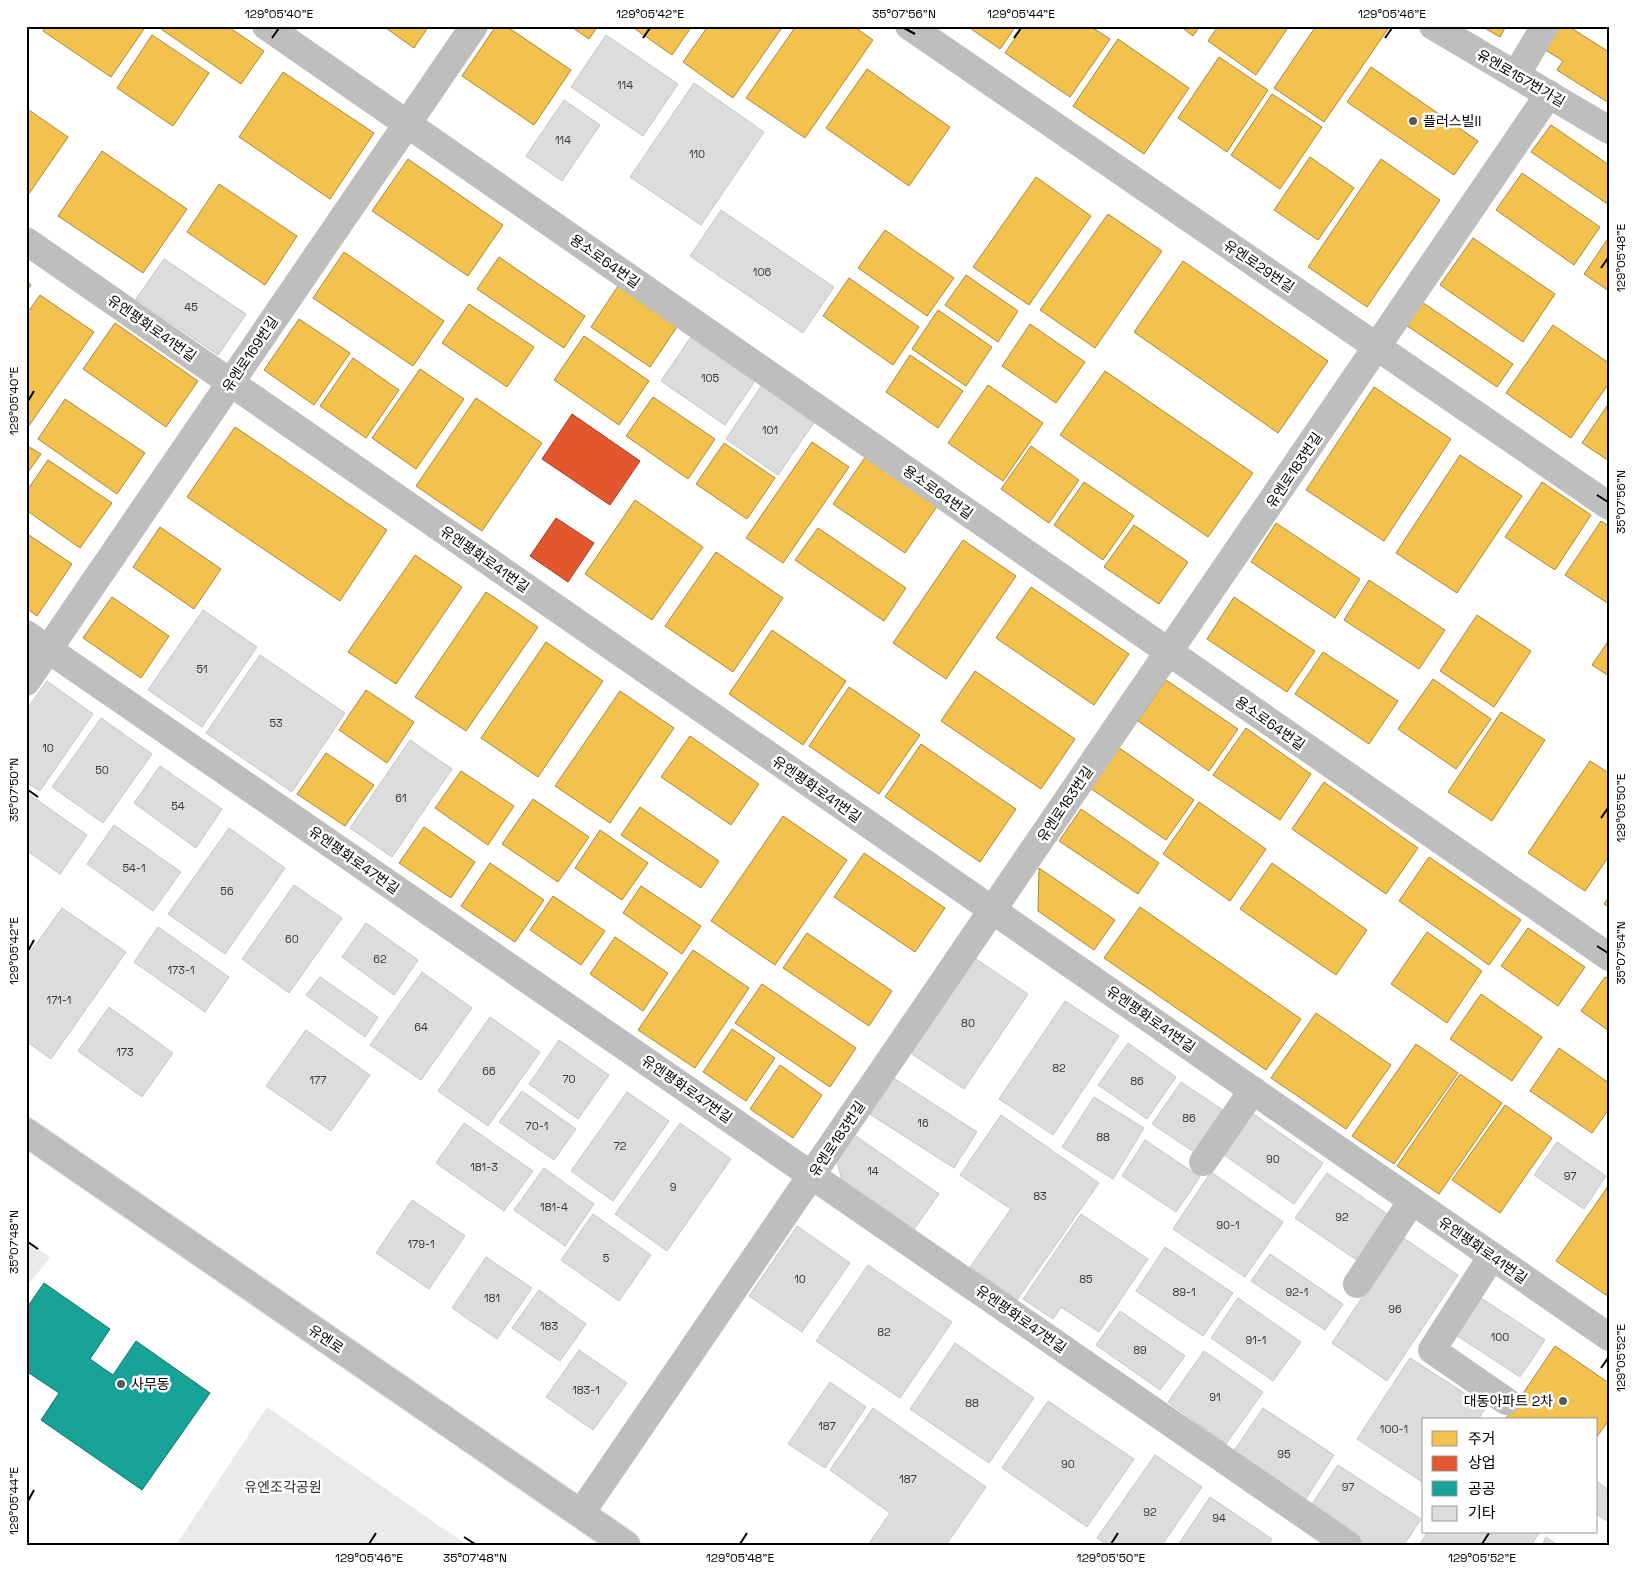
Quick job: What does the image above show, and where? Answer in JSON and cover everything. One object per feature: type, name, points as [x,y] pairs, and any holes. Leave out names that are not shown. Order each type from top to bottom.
[{"type":"main road","name":"유엔로","points":[[26,1132],[626,1545]]},
{"type":"street","name":"용소로64번길","points":[[266,26],[1609,957]]},
{"type":"street","name":"유엔로169번길","points":[[26,682],[474,26]]},
{"type":"street","name":"유엔로29번길","points":[[909,26],[1609,506]]},
{"type":"street","name":"유엔로157번가길","points":[[1433,26],[1609,130]]},
{"type":"street","points":[[1516,75],[1545,26]]},
{"type":"street","name":"유엔로183번길","points":[[581,1513],[1378,348],[1549,94]]},
{"type":"street","name":"유엔평화로41번길","points":[[26,241],[1609,1337]]},
{"type":"street","name":"유엔평화로47번길","points":[[26,634],[1348,1545]]},
{"type":"street","points":[[1203,1162],[1253,1090]]},
{"type":"street","points":[[1357,1284],[1412,1201]]},
{"type":"street","points":[[1492,1256],[1432,1350],[1506,1401]]},
{"type":"green space","points":[[26,1241],[50,1257],[26,1288]]},
{"type":"green space","name":"유엔조각공원","points":[[267,1407],[467,1545],[176,1545]]},
{"type":"building: 주거","points":[[46,26],[146,26],[111,77],[43,31]]},
{"type":"building: 주거","points":[[162,26],[227,26],[264,51],[241,84],[161,29]]},
{"type":"building: 주거","points":[[383,26],[429,26],[414,48]]},
{"type":"building: 주거","points":[[496,26],[506,26],[571,70],[534,125],[462,76]]},
{"type":"building: 주거","points":[[570,26],[598,26],[589,39]]},
{"type":"building: 주거","points":[[631,26],[692,26],[672,55]]},
{"type":"building: 주거","points":[[708,26],[783,26],[733,98],[683,62]]},
{"type":"building: 주거","points":[[796,26],[853,26],[873,40],[805,138],[746,98]]},
{"type":"building: 주거","points":[[967,26],[1016,26],[1000,49]]},
{"type":"building: 주거","points":[[1023,26],[1090,26],[1110,39],[1070,97],[1005,53]]},
{"type":"building: 주거","points":[[1180,26],[1200,26],[1193,36]]},
{"type":"building: 주거","points":[[1218,26],[1289,26],[1256,75],[1208,41]]},
{"type":"building: 주거","points":[[1316,26],[1390,26],[1324,122],[1274,88]]},
{"type":"building: 주거","points":[[1481,26],[1506,26],[1500,37]]},
{"type":"building: 주거","points":[[1559,26],[1568,26],[1609,52],[1609,103],[1557,70],[1563,61],[1544,49]]},
{"type":"building: 주거","points":[[152,35],[209,73],[173,126],[117,88]]},
{"type":"building: 주거","points":[[1118,39],[1189,88],[1144,154],[1073,106]]},
{"type":"building: 주거","points":[[1219,57],[1268,90],[1227,152],[1178,118]]},
{"type":"building: 주거","name":"플러스빌II","points":[[1371,67],[1478,141],[1454,175],[1347,102]]},
{"type":"building: 주거","points":[[867,69],[950,127],[909,186],[826,128]]},
{"type":"building: 주거","points":[[283,72],[374,133],[330,199],[239,137]]},
{"type":"building: 주거","points":[[1272,94],[1322,127],[1280,189],[1231,155]]},
{"type":"building: 주거","points":[[26,108],[68,137],[26,198]]},
{"type":"building: 주거","points":[[1551,125],[1609,165],[1609,205],[1531,152]]},
{"type":"building: 주거","points":[[102,151],[187,209],[143,273],[58,216]]},
{"type":"building: 주거","points":[[1310,157],[1354,188],[1318,240],[1274,210]]},
{"type":"building: 주거","points":[[408,159],[503,225],[468,276],[372,211]]},
{"type":"building: 주거","points":[[1381,159],[1440,200],[1367,307],[1308,267]]},
{"type":"building: 주거","points":[[1522,173],[1600,227],[1574,265],[1496,210]]},
{"type":"building: 주거","points":[[1036,177],[1091,216],[1029,305],[973,267]]},
{"type":"building: 주거","points":[[219,184],[297,236],[265,285],[187,232]]},
{"type":"building: 주거","points":[[1108,214],[1162,251],[1095,348],[1040,310]]},
{"type":"building: 주거","points":[[885,230],[954,278],[927,316],[858,268]]},
{"type":"building: 주거","points":[[1609,237],[1609,291],[1584,274]]},
{"type":"building: 주거","points":[[1473,238],[1555,294],[1523,342],[1440,285]]},
{"type":"building: 주거","points":[[344,252],[444,321],[413,366],[313,298]]},
{"type":"building: 주거","points":[[499,257],[585,316],[564,348],[477,289]]},
{"type":"building: 주거","points":[[1183,261],[1328,361],[1278,433],[1134,332]]},
{"type":"building: 주거","points":[[966,275],[1018,311],[998,342],[945,305]]},
{"type":"building: 주거","points":[[849,278],[919,327],[893,365],[823,316]]},
{"type":"building: 주거","points":[[26,281],[31,285],[26,292]]},
{"type":"building: 주거","points":[[618,286],[677,327],[650,367],[591,327]]},
{"type":"building: 주거","points":[[40,295],[94,332],[28,427],[26,425],[26,315]]},
{"type":"building: 주거","points":[[1422,302],[1513,364],[1497,387],[1406,325]]},
{"type":"building: 주거","points":[[469,304],[534,347],[507,387],[442,343]]},
{"type":"building: 주거","points":[[938,310],[992,347],[966,386],[912,349]]},
{"type":"building: 주거","points":[[299,319],[350,353],[314,405],[264,370]]},
{"type":"building: 주거","points":[[115,323],[198,381],[166,427],[83,369]]},
{"type":"building: 주거","points":[[1030,324],[1085,362],[1056,403],[1002,366]]},
{"type":"building: 주거","points":[[1553,325],[1609,363],[1609,383],[1571,438],[1506,393]]},
{"type":"building: 주거","points":[[584,336],[649,381],[619,425],[554,380]]},
{"type":"building: 주거","points":[[910,355],[963,391],[938,428],[886,392]]},
{"type":"building: 주거","points":[[353,358],[399,390],[366,438],[320,406]]},
{"type":"building: 주거","points":[[420,369],[464,399],[416,469],[372,438]]},
{"type":"building: 주거","points":[[1105,371],[1253,473],[1208,537],[1060,435]]},
{"type":"building: 주거","points":[[988,385],[1043,423],[1003,481],[948,443]]},
{"type":"building: 주거","points":[[1374,387],[1451,439],[1384,541],[1306,490]]},
{"type":"building: 주거","points":[[653,397],[715,439],[688,479],[626,436]]},
{"type":"building: 주거","points":[[476,398],[542,443],[482,531],[416,486]]},
{"type":"building: 주거","points":[[65,399],[145,453],[117,494],[38,439]]},
{"type":"building: 주거","points":[[1609,403],[1609,461],[1582,443]]},
{"type":"building: 주거","points":[[235,427],[387,530],[340,601],[187,497]]},
{"type":"building: 주거","points":[[812,442],[849,467],[783,563],[746,538]]},
{"type":"building: 주거","points":[[724,443],[775,478],[747,519],[696,484]]},
{"type":"building: 주거","points":[[26,445],[41,454],[26,475]]},
{"type":"building: 주거","points":[[1031,446],[1079,480],[1049,523],[1001,489]]},
{"type":"building: 주거","points":[[1460,455],[1522,496],[1457,593],[1396,553]]},
{"type":"building: 주거","points":[[866,456],[938,505],[905,553],[833,504]]},
{"type":"building: 주거","points":[[48,460],[112,503],[80,548],[26,510],[26,492]]},
{"type":"building: 주거","points":[[1084,482],[1134,516],[1103,560],[1054,525]]},
{"type":"building: 주거","points":[[1542,482],[1591,515],[1555,570],[1505,537]]},
{"type":"building: 주거","points":[[635,500],[703,547],[652,620],[585,574]]},
{"type":"building: 주거","points":[[1601,521],[1609,526],[1609,604],[1565,575]]},
{"type":"building: 주거","points":[[1276,523],[1360,579],[1335,618],[1251,562]]},
{"type":"building: 주거","points":[[1134,525],[1188,562],[1159,604],[1104,567]]},
{"type":"building: 주거","points":[[160,527],[221,569],[194,609],[133,567]]},
{"type":"building: 주거","points":[[818,528],[906,588],[884,621],[795,560]]},
{"type":"building: 주거","points":[[26,533],[72,564],[37,616],[26,608]]},
{"type":"building: 주거","points":[[963,540],[1016,576],[946,679],[893,643]]},
{"type":"building: 주거","points":[[716,552],[783,598],[733,672],[665,626]]},
{"type":"building: 주거","points":[[415,555],[462,587],[396,684],[348,652]]},
{"type":"building: 주거","points":[[1369,580],[1445,630],[1419,669],[1344,620]]},
{"type":"building: 주거","points":[[1031,587],[1129,654],[1094,705],[996,638]]},
{"type":"building: 주거","points":[[486,592],[538,627],[466,731],[415,697]]},
{"type":"building: 주거","points":[[112,597],[169,636],[141,678],[83,638]]},
{"type":"building: 주거","points":[[1234,597],[1315,651],[1287,692],[1207,639]]},
{"type":"building: 주거","points":[[1477,615],[1531,651],[1494,707],[1440,671]]},
{"type":"building: 주거","points":[[772,630],[846,681],[803,745],[729,694]]},
{"type":"building: 주거","points":[[1609,640],[1609,676],[1592,665]]},
{"type":"building: 주거","points":[[546,642],[603,681],[538,777],[481,738]]},
{"type":"building: 주거","points":[[1323,652],[1398,701],[1369,744],[1295,694]]},
{"type":"building: 주거","points":[[975,671],[1075,739],[1041,789],[941,721]]},
{"type":"building: 주거","points":[[1433,679],[1491,719],[1456,769],[1398,729]]},
{"type":"building: 주거","points":[[1166,680],[1238,729],[1209,771],[1138,721]]},
{"type":"building: 주거","points":[[849,687],[920,735],[879,794],[809,746]]},
{"type":"building: 주거","points":[[366,690],[414,722],[387,763],[339,730]]},
{"type":"building: 주거","points":[[620,691],[674,728],[610,823],[555,786]]},
{"type":"building: 주거","points":[[1501,712],[1545,740],[1492,821],[1448,792]]},
{"type":"building: 주거","points":[[1246,728],[1311,774],[1280,820],[1213,775]]},
{"type":"building: 주거","points":[[690,736],[759,784],[731,825],[661,777]]},
{"type":"building: 주거","points":[[921,744],[1016,809],[980,862],[885,797]]},
{"type":"building: 주거","points":[[1118,747],[1194,800],[1166,840],[1090,788]]},
{"type":"building: 주거","points":[[326,753],[374,785],[345,826],[297,794]]},
{"type":"building: 주거","points":[[1590,761],[1609,773],[1609,856],[1585,891],[1528,853]]},
{"type":"building: 주거","points":[[461,771],[514,806],[488,845],[435,808]]},
{"type":"building: 주거","points":[[1324,782],[1418,848],[1386,894],[1292,829]]},
{"type":"building: 주거","points":[[533,799],[589,837],[558,882],[502,844]]},
{"type":"building: 주거","points":[[1199,802],[1266,849],[1230,901],[1163,854]]},
{"type":"building: 주거","points":[[640,807],[719,861],[701,888],[621,835]]},
{"type":"building: 주거","points":[[1081,809],[1159,863],[1138,894],[1059,841]]},
{"type":"building: 주거","points":[[783,816],[847,860],[775,965],[711,921]]},
{"type":"building: 주거","points":[[424,827],[475,862],[451,898],[399,863]]},
{"type":"building: 주거","points":[[600,830],[648,863],[622,900],[575,868]]},
{"type":"building: 주거","points":[[864,853],[945,908],[915,952],[834,897]]},
{"type":"building: 주거","points":[[1429,857],[1521,920],[1489,965],[1399,901]]},
{"type":"building: 주거","points":[[490,863],[544,900],[515,942],[461,906]]},
{"type":"building: 주거","points":[[1272,863],[1367,930],[1336,975],[1240,909]]},
{"type":"building: 주거","points":[[1039,868],[1115,920],[1094,950],[1038,911]]},
{"type":"building: 주거","points":[[641,886],[701,926],[682,954],[623,913]]},
{"type":"building: 주거","points":[[553,896],[605,931],[581,965],[530,930]]},
{"type":"building: 주거","points":[[1609,897],[1609,907],[1604,904]]},
{"type":"building: 주거","points":[[1140,907],[1301,1019],[1266,1070],[1104,958]]},
{"type":"building: 주거","points":[[1528,928],[1585,967],[1558,1006],[1501,966]]},
{"type":"building: 주거","points":[[1427,932],[1482,971],[1447,1023],[1391,984]]},
{"type":"building: 주거","points":[[807,933],[892,991],[869,1026],[783,968]]},
{"type":"building: 주거","points":[[615,937],[668,973],[643,1011],[590,974]]},
{"type":"building: 주거","points":[[693,950],[749,988],[695,1068],[638,1030]]},
{"type":"building: 주거","points":[[1605,977],[1609,979],[1609,1031],[1581,1011]]},
{"type":"building: 주거","points":[[762,984],[856,1048],[830,1087],[735,1023]]},
{"type":"building: 주거","points":[[1481,994],[1542,1037],[1512,1081],[1450,1039]]},
{"type":"building: 주거","points":[[1316,1013],[1391,1065],[1346,1129],[1271,1078]]},
{"type":"building: 주거","points":[[732,1029],[775,1058],[746,1101],[703,1072]]},
{"type":"building: 주거","points":[[1416,1044],[1458,1073],[1394,1164],[1352,1136]]},
{"type":"building: 주거","points":[[1559,1048],[1609,1083],[1609,1109],[1592,1133],[1530,1091]]},
{"type":"building: 주거","points":[[780,1065],[822,1095],[793,1138],[750,1109]]},
{"type":"building: 주거","points":[[1460,1074],[1502,1103],[1439,1194],[1397,1166]]},
{"type":"building: 주거","points":[[1505,1105],[1552,1138],[1500,1213],[1452,1180]]},
{"type":"building: 주거","points":[[1609,1185],[1609,1297],[1556,1261]]},
{"type":"building: 주거","name":"대동아파트 2차","points":[[1555,1346],[1609,1383],[1609,1420],[1598,1435],[1598,1418],[1506,1418]]},
{"type":"building: 상업","points":[[572,414],[640,461],[610,505],[542,459]]},
{"type":"building: 상업","points":[[556,518],[594,543],[568,582],[530,556]]},
{"type":"building: 공공","name":"사무동","points":[[44,1283],[110,1329],[90,1359],[113,1375],[136,1341],[210,1393],[142,1490],[41,1420],[59,1393],[26,1371],[26,1309]]},
{"type":"building: 기타","points":[[606,35],[678,84],[643,136],[571,87]]},
{"type":"building: 기타","points":[[694,83],[764,132],[701,225],[630,177]]},
{"type":"building: 기타","points":[[564,100],[600,125],[562,181],[526,156]]},
{"type":"building: 기타","points":[[721,210],[834,287],[803,333],[690,256]]},
{"type":"building: 기타","points":[[164,259],[246,314],[218,355],[136,299]]},
{"type":"building: 기타","points":[[695,331],[759,375],[725,425],[661,381]]},
{"type":"building: 기타","points":[[762,385],[815,421],[778,475],[726,439]]},
{"type":"building: 기타","points":[[203,610],[257,647],[202,727],[148,690]]},
{"type":"building: 기타","points":[[260,655],[345,713],[292,792],[206,733]]},
{"type":"building: 기타","points":[[47,681],[93,714],[40,791],[26,782],[26,710]]},
{"type":"building: 기타","points":[[101,718],[152,754],[103,823],[52,787]]},
{"type":"building: 기타","points":[[410,740],[452,769],[392,857],[350,828]]},
{"type":"building: 기타","points":[[160,766],[222,809],[196,848],[134,803]]},
{"type":"building: 기타","points":[[26,792],[87,835],[60,874],[26,850]]},
{"type":"building: 기타","points":[[114,825],[181,872],[153,911],[87,864]]},
{"type":"building: 기타","points":[[229,828],[285,868],[225,954],[168,914]]},
{"type":"building: 기타","points":[[294,885],[342,918],[289,993],[242,959]]},
{"type":"building: 기타","points":[[62,908],[126,952],[51,1059],[26,1041],[26,958]]},
{"type":"building: 기타","points":[[366,923],[418,960],[394,995],[342,957]]},
{"type":"building: 기타","points":[[158,927],[229,977],[205,1012],[134,962]]},
{"type":"building: 기타","points":[[973,957],[1028,994],[964,1089],[909,1052]]},
{"type":"building: 기타","points":[[422,972],[472,1008],[421,1080],[370,1045]]},
{"type":"building: 기타","points":[[320,977],[378,1017],[365,1037],[306,995]]},
{"type":"building: 기타","points":[[1065,1001],[1119,1036],[1053,1135],[999,1099]]},
{"type":"building: 기타","points":[[109,1007],[173,1053],[142,1097],[78,1051]]},
{"type":"building: 기타","points":[[490,1017],[540,1052],[488,1126],[438,1091]]},
{"type":"building: 기타","points":[[306,1030],[370,1075],[331,1131],[266,1086]]},
{"type":"building: 기타","points":[[559,1040],[609,1075],[578,1119],[529,1084]]},
{"type":"building: 기타","points":[[1128,1043],[1176,1077],[1147,1119],[1098,1085]]},
{"type":"building: 기타","points":[[892,1077],[977,1132],[954,1168],[868,1113]]},
{"type":"building: 기타","points":[[1181,1082],[1226,1112],[1197,1154],[1152,1124]]},
{"type":"building: 기타","points":[[522,1091],[576,1129],[554,1160],[499,1122]]},
{"type":"building: 기타","points":[[627,1092],[669,1121],[613,1201],[571,1171]]},
{"type":"building: 기타","points":[[1094,1097],[1144,1128],[1113,1179],[1062,1147]]},
{"type":"building: 기타","points":[[1252,1113],[1323,1163],[1294,1204],[1224,1155]]},
{"type":"building: 기타","points":[[1001,1115],[1099,1183],[1017,1300],[970,1267],[1011,1209],[960,1175]]},
{"type":"building: 기타","points":[[464,1123],[533,1171],[504,1211],[436,1163]]},
{"type":"building: 기타","points":[[680,1123],[731,1159],[667,1251],[615,1214]]},
{"type":"building: 기타","points":[[853,1134],[939,1194],[912,1232],[843,1184],[836,1159]]},
{"type":"building: 기타","points":[[1145,1140],[1200,1177],[1176,1212],[1122,1176]]},
{"type":"building: 기타","points":[[1557,1142],[1606,1176],[1584,1209],[1534,1175]]},
{"type":"building: 기타","points":[[544,1168],[594,1204],[565,1246],[514,1210]]},
{"type":"building: 기타","points":[[1211,1172],[1283,1222],[1245,1277],[1173,1229]]},
{"type":"building: 기타","points":[[1327,1173],[1390,1216],[1358,1261],[1295,1218]]},
{"type":"building: 기타","points":[[412,1200],[465,1236],[429,1289],[376,1253]]},
{"type":"building: 기타","points":[[593,1214],[651,1255],[619,1301],[561,1260]]},
{"type":"building: 기타","points":[[1081,1214],[1148,1259],[1099,1332],[1061,1307],[1053,1319],[1023,1299]]},
{"type":"building: 기타","points":[[797,1226],[850,1263],[802,1332],[749,1296]]},
{"type":"building: 기타","points":[[1402,1237],[1458,1275],[1387,1381],[1332,1343]]},
{"type":"building: 기타","points":[[1165,1247],[1233,1293],[1203,1336],[1136,1291]]},
{"type":"building: 기타","points":[[1270,1254],[1343,1304],[1325,1330],[1251,1281]]},
{"type":"building: 기타","points":[[486,1257],[532,1288],[497,1339],[452,1308]]},
{"type":"building: 기타","points":[[868,1265],[952,1322],[900,1398],[816,1341]]},
{"type":"building: 기타","points":[[539,1290],[586,1324],[560,1361],[512,1328]]},
{"type":"building: 기타","points":[[1238,1298],[1301,1342],[1273,1381],[1211,1338]]},
{"type":"building: 기타","points":[[1481,1298],[1545,1340],[1520,1377],[1456,1335]]},
{"type":"building: 기타","points":[[1120,1311],[1185,1356],[1160,1390],[1096,1345]]},
{"type":"building: 기타","points":[[955,1343],[1034,1398],[989,1463],[910,1409]]},
{"type":"building: 기타","points":[[579,1350],[627,1383],[593,1430],[546,1397]]},
{"type":"building: 기타","points":[[1204,1351],[1263,1392],[1226,1444],[1168,1402]]},
{"type":"building: 기타","points":[[1410,1358],[1486,1407],[1479,1418],[1422,1418],[1422,1482],[1357,1439]]},
{"type":"building: 기타","points":[[830,1382],[866,1407],[825,1468],[788,1444]]},
{"type":"building: 기타","points":[[1048,1401],[1134,1459],[1087,1527],[1002,1468]]},
{"type":"building: 기타","points":[[873,1408],[986,1487],[946,1545],[868,1545],[890,1513],[830,1470]]},
{"type":"building: 기타","points":[[1263,1408],[1334,1455],[1305,1500],[1233,1452]]},
{"type":"building: 기타","points":[[1155,1455],[1202,1487],[1162,1545],[1107,1545],[1097,1538]]},
{"type":"building: 기타","points":[[1338,1465],[1421,1519],[1404,1545],[1361,1545],[1308,1510]]},
{"type":"building: 기타","points":[[1598,1482],[1609,1490],[1609,1522],[1598,1515]]},
{"type":"building: 기타","points":[[1210,1497],[1272,1539],[1268,1545],[1178,1545]]},
{"type":"building: 기타","points":[[1427,1534],[1539,1534],[1531,1545],[1419,1545]]},
{"type":"building: 기타","points":[[1546,1537],[1557,1545],[1542,1545]]},
{"type":"place","name":"플러스빌II","points":[[1413,121]]},
{"type":"place","name":"사무동","points":[[121,1384]]},
{"type":"place","name":"대동아파트 2차","points":[[1563,1401]]}]
